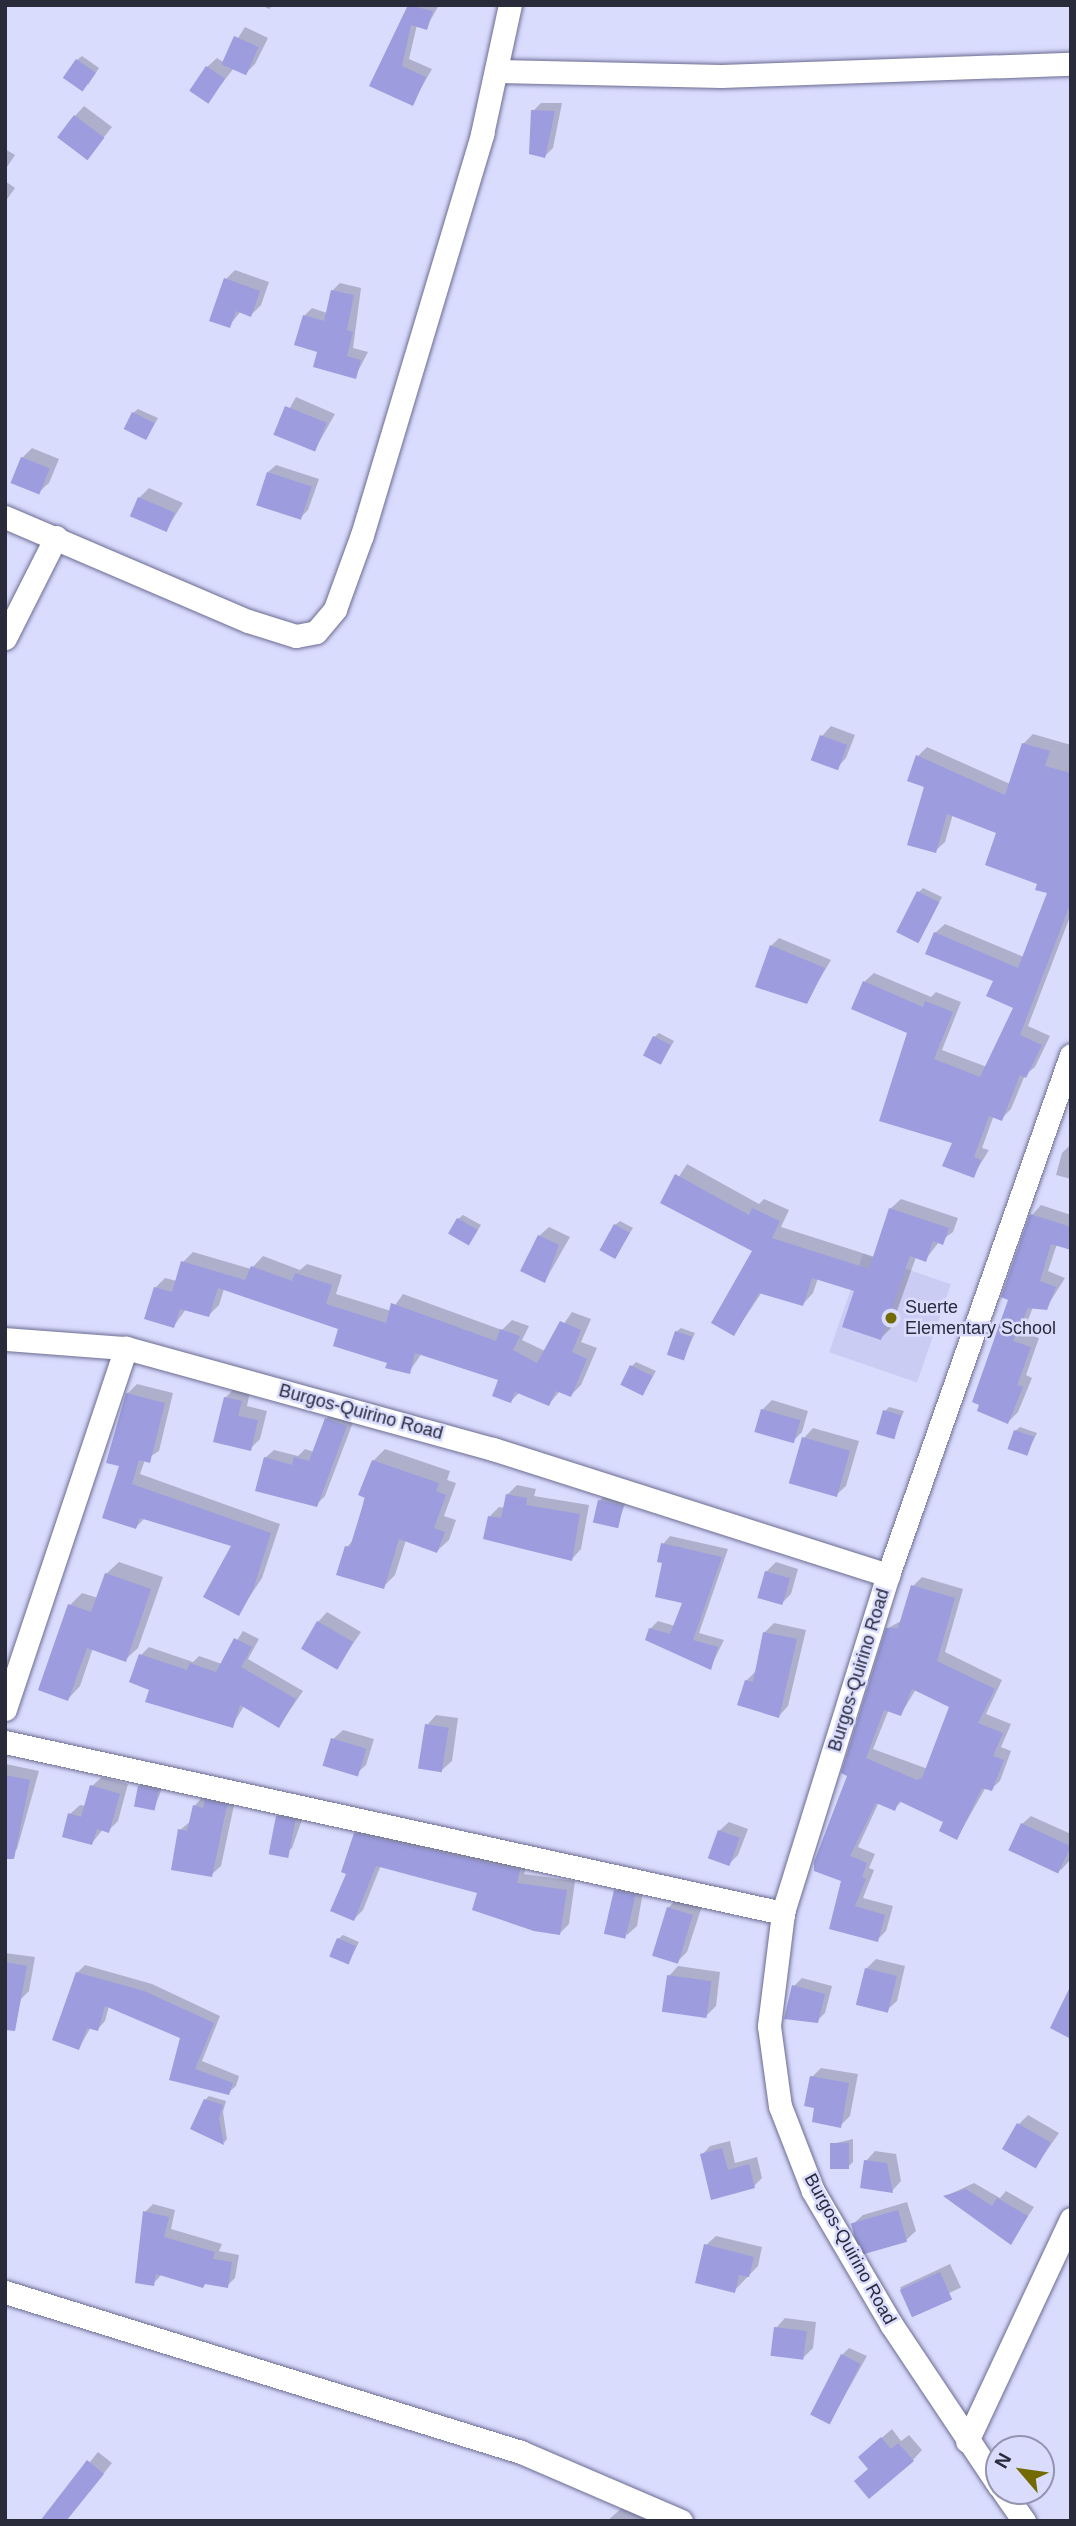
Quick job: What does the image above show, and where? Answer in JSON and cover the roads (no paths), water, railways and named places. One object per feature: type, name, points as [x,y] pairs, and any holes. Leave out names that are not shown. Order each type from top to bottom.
[{"type":"street","points":[[5,517],[248,621],[296,636],[316,632],[335,609],[362,535],[498,71],[510,5]]},
{"type":"street","points":[[498,71],[721,76],[1071,64]]},
{"type":"street","points":[[5,638],[57,537]]},
{"type":"street","points":[[888,1575],[1071,1055]]},
{"type":"street","name":"Burgos-Quirino Road","points":[[5,1339],[126,1348],[493,1449],[888,1575],[783,1913],[769,2026],[779,2106],[813,2191],[985,2466]]},
{"type":"street","points":[[5,1709],[126,1348]]},
{"type":"street","points":[[5,1742],[783,1913]]},
{"type":"street","points":[[967,2441],[1071,2219]]},
{"type":"street","points":[[5,2292],[521,2452],[681,2521]]},
{"type":"street","points":[[1013,2505],[1024,2521]]},
{"type":"place","name":"Suerte Elementary School","points":[[891,1318]]}]
